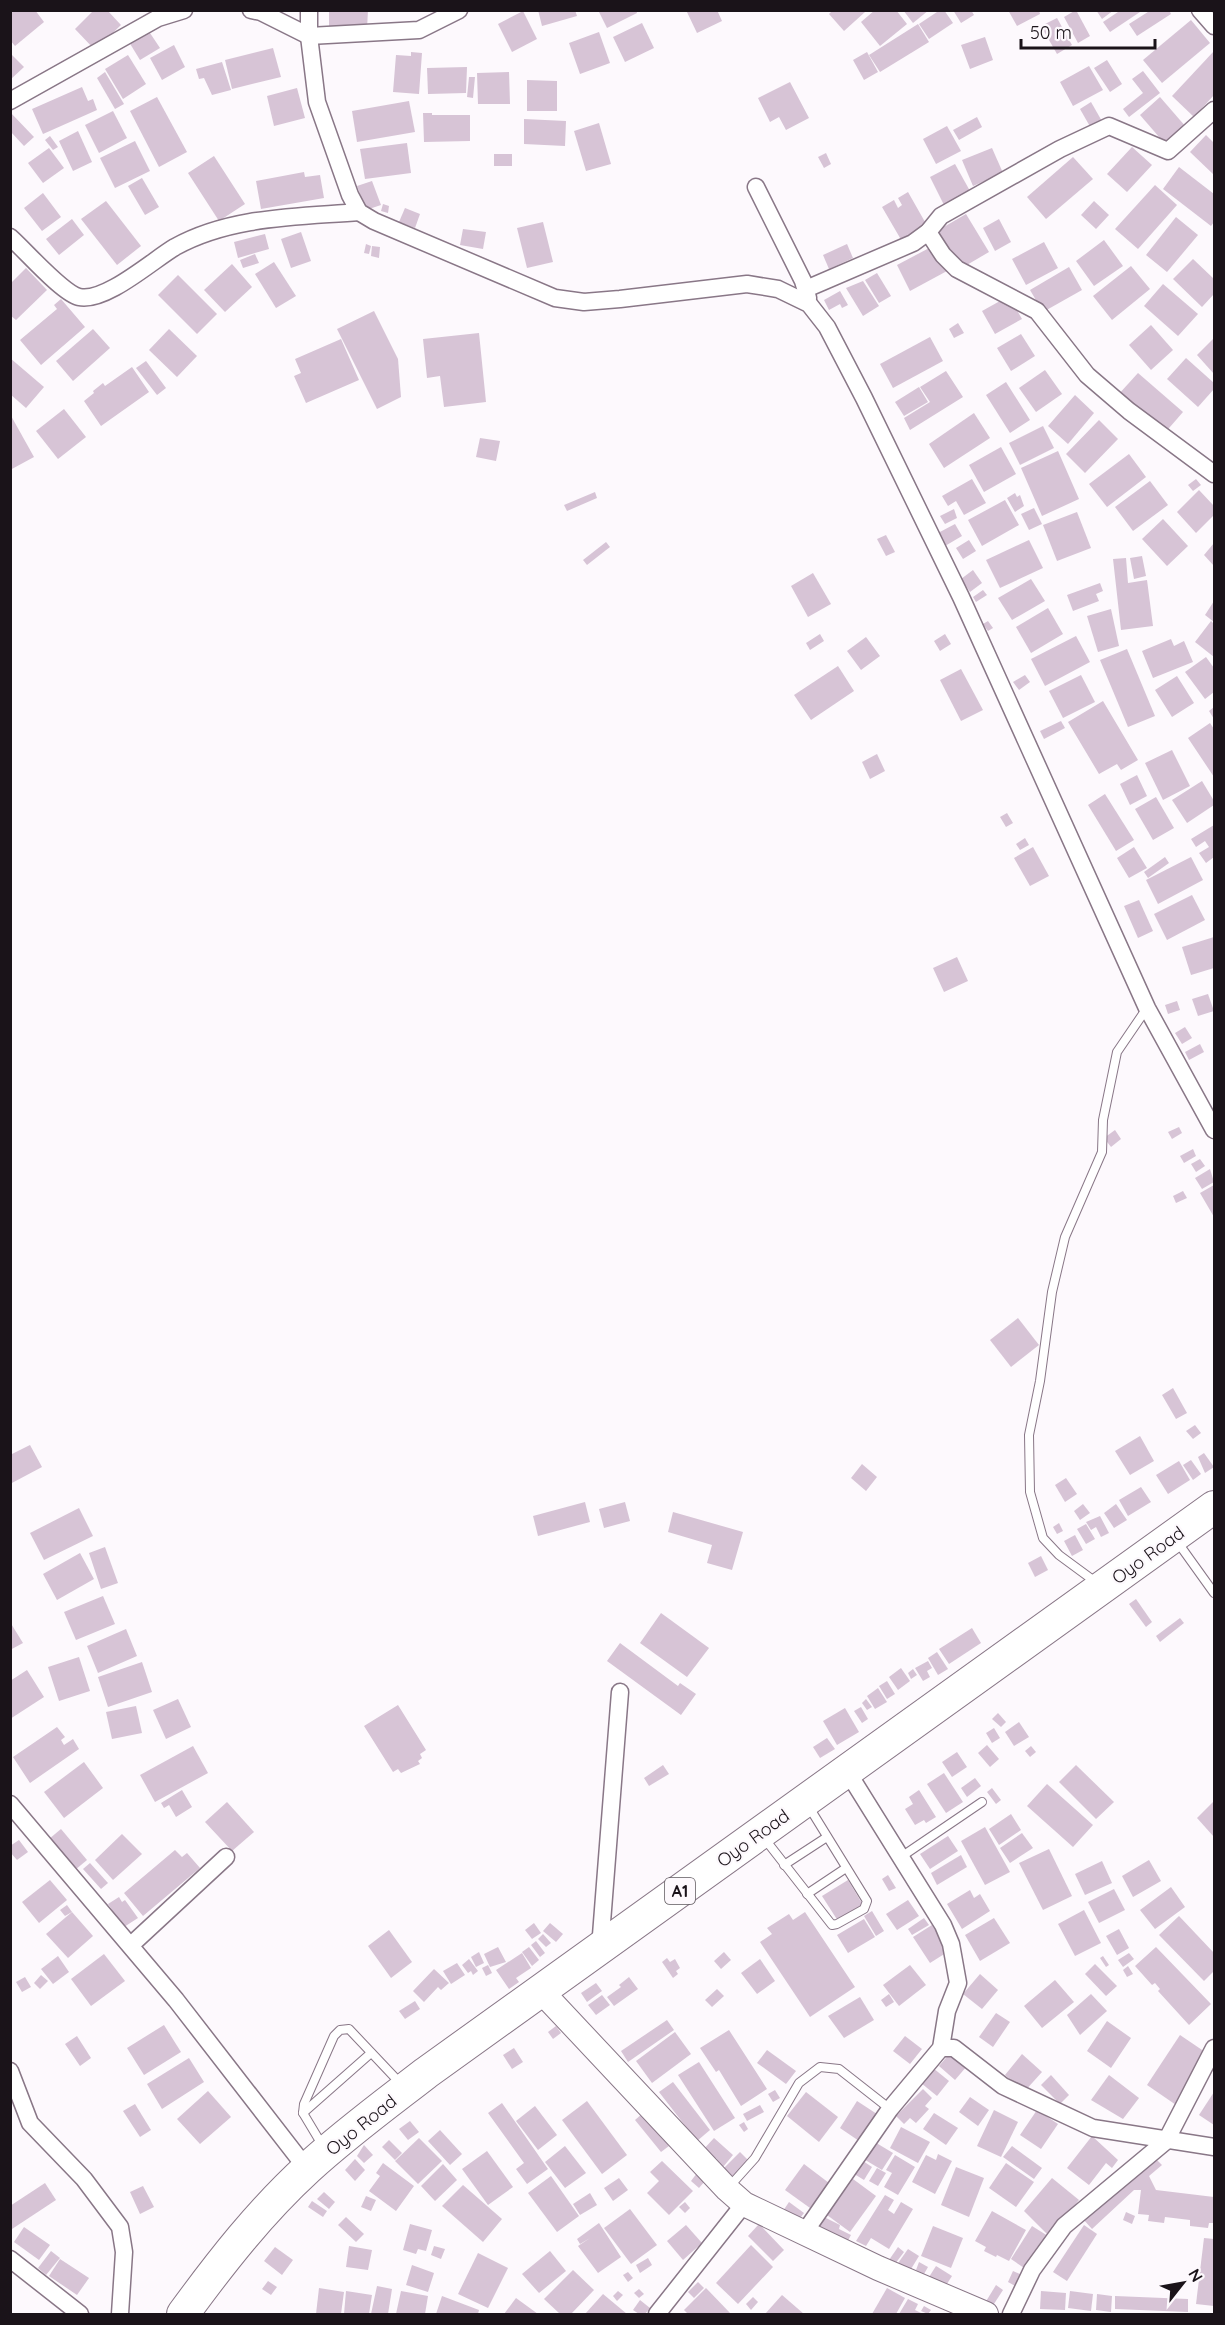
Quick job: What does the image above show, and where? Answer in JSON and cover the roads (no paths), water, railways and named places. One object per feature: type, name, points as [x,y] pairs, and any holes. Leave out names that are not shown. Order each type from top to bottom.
[{"type":"highway","name":"Oyo Road","points":[[183,2314],[223,2259],[262,2214],[317,2161],[405,2089],[1215,1508]]},
{"type":"street","points":[[10,101],[158,18],[184,10]]},
{"type":"street","points":[[251,10],[261,12],[309,36],[419,30],[459,10]]},
{"type":"street","points":[[309,10],[309,36],[317,102],[350,195],[359,212]]},
{"type":"street","points":[[1200,10],[1215,26]]},
{"type":"street","points":[[10,237],[53,279],[80,298],[108,291],[174,248],[219,229],[256,221],[359,212],[395,231],[555,298],[584,302],[747,284],[778,289],[800,298],[807,297],[913,243],[928,232],[941,216],[1011,175],[1109,126],[1168,151],[1215,110]]},
{"type":"street","points":[[756,187],[807,297],[827,327],[864,398],[961,597],[1147,1008],[1215,1130]]},
{"type":"street","points":[[928,232],[943,255],[957,269],[1037,311],[1086,375],[1129,411],[1215,474]]},
{"type":"street","points":[[600,1949],[620,1692]]},
{"type":"street","points":[[804,2233],[890,2109],[941,2049],[947,2011],[958,1983],[951,1944],[943,1925],[847,1771]]},
{"type":"street","points":[[10,1804],[317,2161]]},
{"type":"street","points":[[131,1946],[226,1857]]},
{"type":"street","points":[[541,1991],[736,2197],[878,2268],[986,2314]]},
{"type":"street","points":[[941,2049],[954,2048],[1003,2086],[1093,2128],[1215,2147]]},
{"type":"street","points":[[1011,2314],[1032,2270],[1064,2226],[1166,2141],[1215,2048]]},
{"type":"street","points":[[10,2072],[30,2122],[84,2179],[120,2227],[124,2252],[120,2314]]},
{"type":"street","points":[[657,2314],[736,2197]]},
{"type":"street","points":[[10,2259],[80,2314]]},
{"type":"lane","points":[[1103,1587],[1059,1555],[1043,1538],[1030,1492],[1029,1435],[1040,1381],[1052,1292],[1065,1237],[1102,1152],[1103,1120],[1117,1053],[1147,1008]]},
{"type":"lane","points":[[1173,1537],[1215,1593]]},
{"type":"lane","points":[[760,1834],[832,1925],[864,1909],[867,1901],[805,1801]]},
{"type":"lane","points":[[901,1857],[982,1803]]},
{"type":"lane","points":[[784,1865],[828,1837]]},
{"type":"lane","points":[[807,1894],[846,1868]]},
{"type":"lane","points":[[317,2161],[303,2113],[304,2104],[334,2036],[340,2030],[349,2029],[405,2089]]},
{"type":"lane","points":[[303,2113],[371,2053]]},
{"type":"lane","points":[[736,2197],[754,2158],[799,2083],[820,2067],[839,2069],[890,2109]]}]
